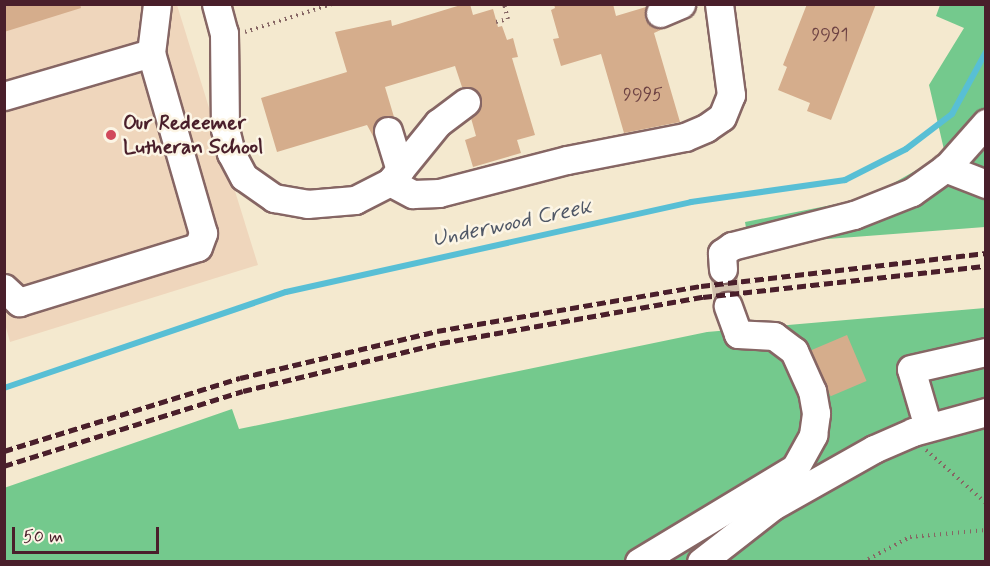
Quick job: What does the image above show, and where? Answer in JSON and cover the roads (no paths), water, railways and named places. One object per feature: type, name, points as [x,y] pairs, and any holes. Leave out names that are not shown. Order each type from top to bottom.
[{"type":"street","points":[[4,288],[19,302],[198,247],[203,233],[151,53],[157,4]]},
{"type":"street","points":[[216,4],[224,33],[225,129],[244,177],[274,198],[307,204],[355,200],[395,176],[444,117],[466,102]]},
{"type":"street","points":[[388,131],[395,176],[413,194],[439,193],[567,160],[675,139],[706,128],[722,117],[731,95],[719,4]]},
{"type":"street","points":[[4,96],[151,53]]},
{"type":"street","points":[[723,269],[722,253],[732,246],[889,204],[945,168],[986,123]]},
{"type":"street","points":[[945,168],[986,184]]},
{"type":"street","points":[[639,561],[795,468],[813,435],[816,413],[812,391],[794,351],[774,336],[738,334],[728,306]]},
{"type":"street","points":[[921,430],[911,369],[986,352]]},
{"type":"street","points":[[700,561],[773,506],[874,449],[921,430],[986,412]]},
{"type":"waterway","name":"Underwood Creek","points":[[4,388],[286,292],[691,202],[845,180],[906,149],[952,114],[986,52]]},
{"type":"tunnel","points":[[723,269],[728,306]]},
{"type":"railway","points":[[4,451],[240,378],[437,331],[701,286],[986,253]]},
{"type":"railway","points":[[4,466],[243,391],[441,343],[703,297],[986,266]]},
{"type":"place","name":"Our Redeemer Lutheran School","points":[[111,135]]}]
